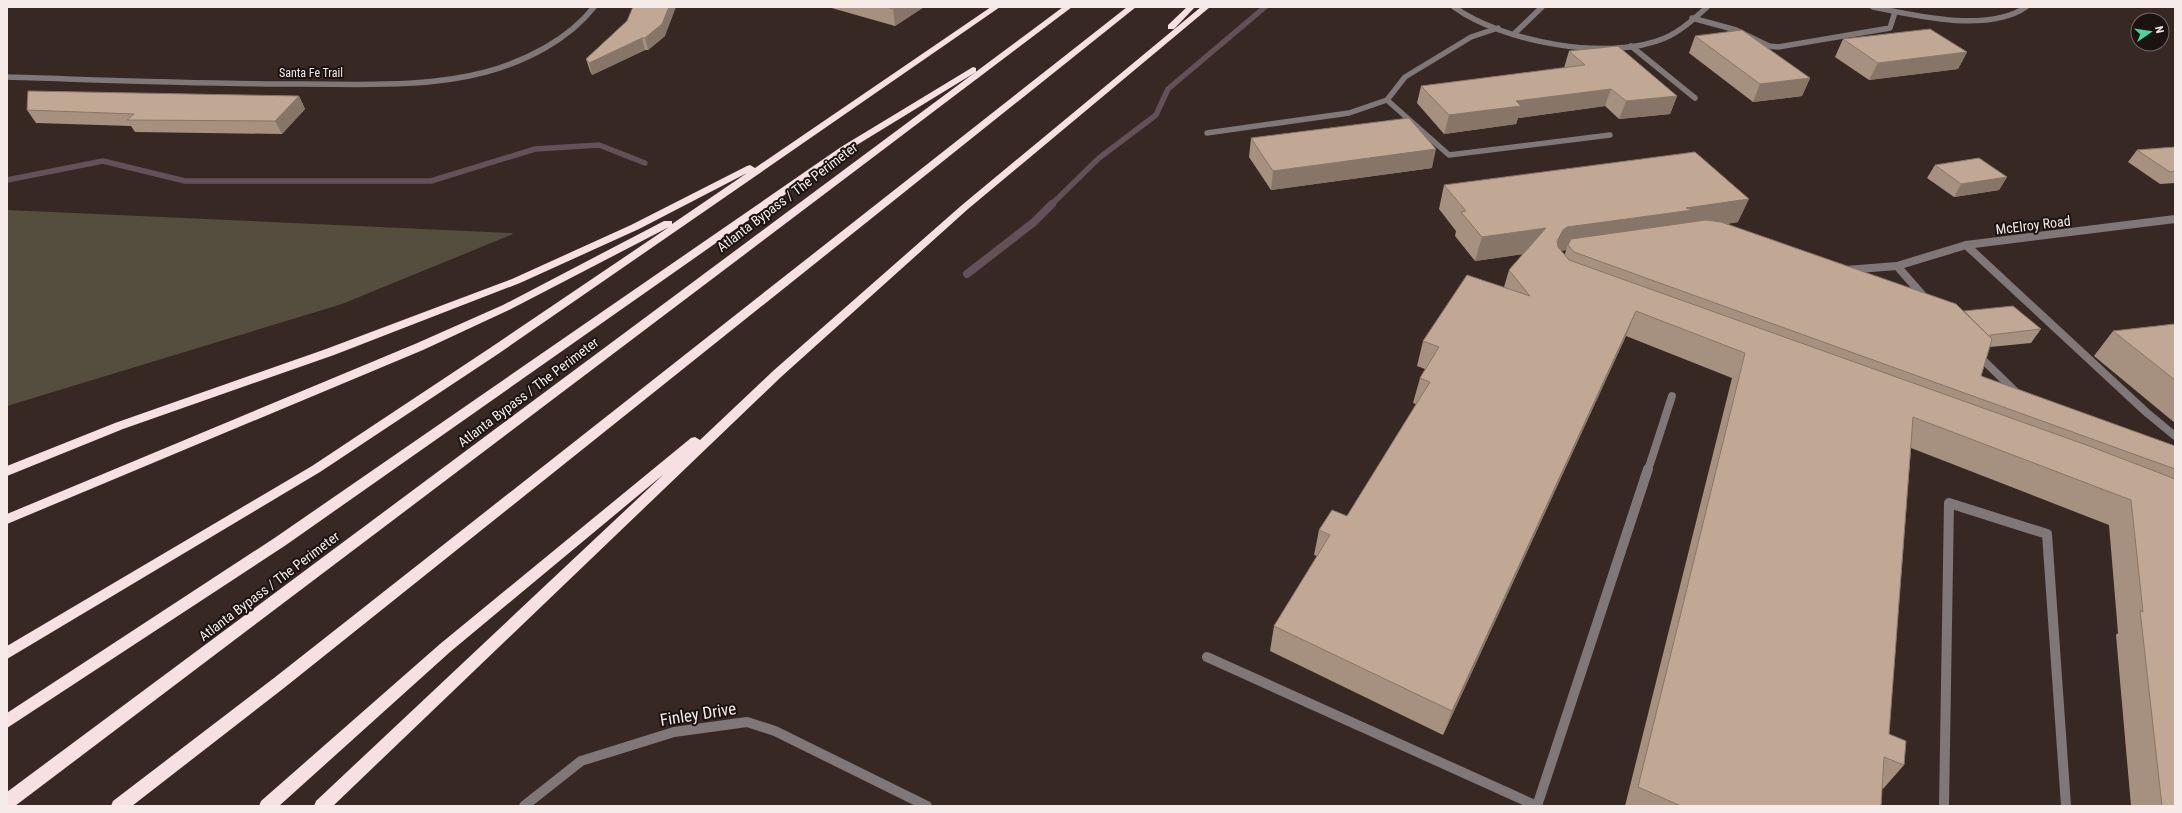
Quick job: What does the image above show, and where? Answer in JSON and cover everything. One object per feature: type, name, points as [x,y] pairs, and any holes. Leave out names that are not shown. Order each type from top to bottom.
[{"type":"highway","points":[[7,653],[316,468],[494,351],[996,7]]},
{"type":"highway","name":"Atlanta Bypass / The Perimeter","points":[[7,802],[1068,7]]},
{"type":"highway","points":[[119,806],[280,683],[1132,7]]},
{"type":"highway","points":[[1109,88],[1191,7]]},
{"type":"highway","points":[[322,806],[777,374],[965,207],[1206,7]]},
{"type":"highway","points":[[7,721],[282,541],[844,149],[1037,30]]},
{"type":"highway","points":[[7,471],[119,426],[330,352],[516,281],[696,196],[815,130]]},
{"type":"highway","points":[[7,519],[434,340],[593,264],[737,184]]},
{"type":"highway","points":[[267,806],[445,648],[777,374]]},
{"type":"highway","points":[[132,806],[280,683]]},
{"type":"street","name":"Santa Fe Trail","points":[[7,77],[225,84],[368,84],[426,81],[472,74],[509,64],[540,49],[571,29],[594,7]]},
{"type":"street","points":[[1454,7],[1476,22],[1578,48],[1631,46],[1666,38],[1708,7]]},
{"type":"street","points":[[1515,33],[1542,7]]},
{"type":"street","points":[[1873,7],[1895,12],[1963,20],[2001,18],[2022,12],[2026,7]]},
{"type":"street","points":[[1692,18],[1736,30],[1769,46],[1778,47],[1869,34],[1890,28],[1895,12]]},
{"type":"street","points":[[1207,134],[1349,113],[1387,100],[1405,77],[1472,37],[1498,28]]},
{"type":"street","points":[[1631,46],[1695,98]]},
{"type":"street","points":[[1387,100],[1449,155],[1610,135]]},
{"type":"street","name":"McElroy Road","points":[[1836,270],[1897,266],[1966,245],[2175,220]]},
{"type":"street","points":[[1966,245],[2146,412],[2175,436]]},
{"type":"street","points":[[1897,266],[1934,308]]},
{"type":"street","points":[[1971,348],[2025,401]]},
{"type":"street","points":[[1207,657],[1537,806],[1672,396]]},
{"type":"street","points":[[1944,806],[1949,504],[2047,534],[2066,806]]},
{"type":"street","name":"Finley Drive","points":[[524,806],[581,761],[674,732],[747,722],[775,731],[927,806]]},
{"type":"shaded area","points":[[7,210],[513,234],[342,304],[7,406]]},
{"type":"building","points":[[633,7],[669,7],[662,24],[645,38],[642,38],[589,63],[586,59],[627,21]]},
{"type":"building","points":[[1930,29],[1967,52],[1878,63],[1843,39]]},
{"type":"building","points":[[1742,30],[1810,78],[1760,84],[1695,36]]},
{"type":"building","points":[[1618,46],[1677,96],[1626,101],[1611,89],[1516,101],[1521,106],[1449,115],[1421,86],[1585,65],[1569,51]]},
{"type":"building","points":[[28,91],[299,96],[275,121],[127,120],[134,114],[27,110]]},
{"type":"building","points":[[1409,118],[1436,149],[1273,171],[1251,138]]},
{"type":"building","points":[[2175,147],[2175,171],[2170,172],[2137,150]]},
{"type":"building","points":[[1695,152],[1749,199],[1686,208],[1693,210],[1567,227],[1563,230],[1557,241],[1558,247],[1569,260],[2092,447],[2175,479],[2175,806],[2162,806],[2140,610],[2143,612],[2131,500],[1913,417],[1889,734],[1906,741],[1904,765],[1884,757],[1881,806],[1681,806],[1638,787],[1745,353],[1636,311],[1452,711],[1274,626],[1330,535],[1319,530],[1332,510],[1347,516],[1430,382],[1420,378],[1439,347],[1423,341],[1467,275],[1530,296],[1509,270],[1546,228],[1482,237],[1461,212],[1466,211],[1444,185]]},
{"type":"building","points":[[1979,158],[2007,177],[1961,184],[1935,165]]},
{"type":"building","points":[[1706,220],[1721,222],[1956,304],[1992,339],[1981,376],[2175,446],[2175,469],[1574,252],[1568,245],[1571,239]]},
{"type":"building","points":[[2013,306],[2041,329],[1990,335],[1990,337],[1964,311]]},
{"type":"building","points":[[2175,324],[2175,380],[2113,331]]},
{"type":"waterway","points":[[1051,205],[1099,158],[1156,115],[1168,89],[1265,7]]},
{"type":"waterway","points":[[7,180],[103,161],[185,181],[431,181],[535,149],[599,145],[645,163]]},
{"type":"waterway","points":[[967,274],[1034,222],[1051,205]]}]
